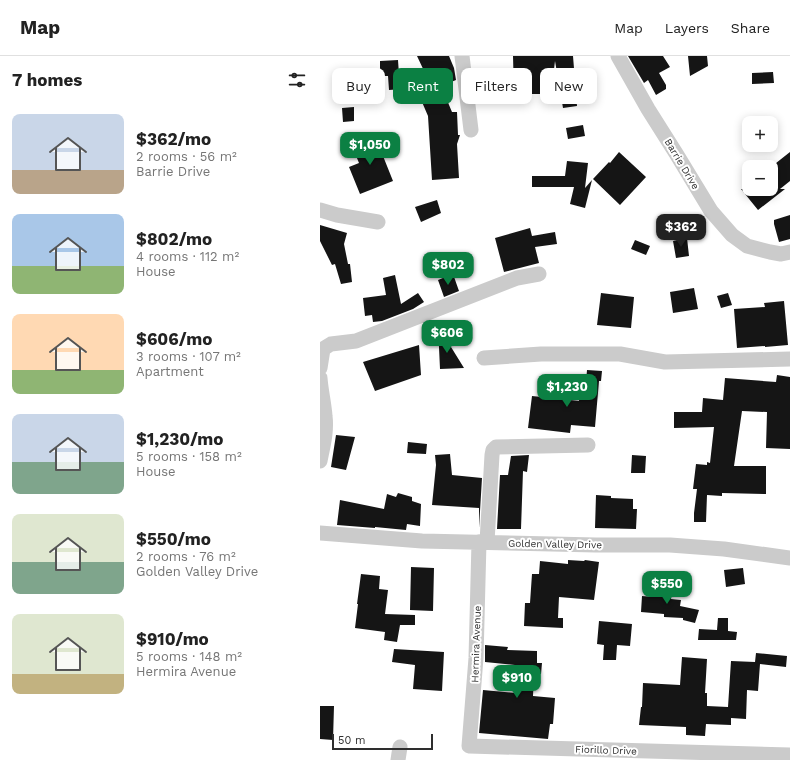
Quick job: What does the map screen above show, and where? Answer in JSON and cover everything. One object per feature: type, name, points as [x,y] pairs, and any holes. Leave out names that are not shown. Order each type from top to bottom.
[{"type":"street","points":[[462,56],[471,130]]},
{"type":"street","name":"Barrie Drive","points":[[618,56],[648,109],[711,211],[732,235],[747,246],[781,254],[790,252]]},
{"type":"street","points":[[320,210],[337,215],[378,222]]},
{"type":"street","points":[[320,368],[323,349],[331,344],[356,340],[517,278],[538,274]]},
{"type":"street","points":[[484,358],[541,354],[620,354],[665,362],[790,359]]},
{"type":"street","points":[[320,378],[326,417],[320,461]]},
{"type":"street","name":"Hermira Avenue","points":[[469,746],[483,542],[493,450],[496,447],[588,445]]},
{"type":"street","name":"Golden Valley Drive","points":[[320,533],[422,541],[670,545],[724,549],[790,558]]},
{"type":"street","name":"Fiorillo Drive","points":[[469,746],[790,755]]},
{"type":"building","points":[[417,56],[449,56],[454,68],[456,80],[453,81],[453,68],[423,68]]},
{"type":"building","points":[[513,56],[573,56],[574,68],[556,68],[555,61],[554,68],[540,68],[540,94],[532,94],[532,68],[513,68]]},
{"type":"building","points":[[628,56],[663,56],[670,67],[659,73],[666,85],[666,89],[656,95],[648,80],[644,83]]},
{"type":"building","points":[[688,56],[707,56],[708,66],[690,76]]},
{"type":"building","points":[[398,60],[399,68],[393,68],[393,90],[389,90],[388,76],[385,76],[385,68],[380,68],[380,61]]},
{"type":"building","points":[[773,72],[774,83],[752,84],[752,73]]},
{"type":"building","points":[[423,104],[449,104],[452,112],[457,112],[458,135],[460,135],[457,144],[459,178],[432,180],[428,116]]},
{"type":"building","points":[[562,104],[577,104],[577,106],[563,108]]},
{"type":"building","points":[[354,107],[354,121],[343,122],[342,108]]},
{"type":"building","points":[[583,125],[585,136],[568,139],[566,128]]},
{"type":"building","points":[[375,136],[393,181],[360,194],[349,167],[359,163],[352,146]]},
{"type":"building","points":[[619,152],[646,177],[620,205],[593,179]]},
{"type":"building","points":[[790,152],[790,181],[780,189],[785,189],[778,194],[778,161]]},
{"type":"building","points":[[567,161],[588,163],[585,188],[592,180],[585,208],[570,204],[574,187],[532,187],[532,176],[565,176]]},
{"type":"building","points":[[747,196],[776,196],[758,210]]},
{"type":"building","points":[[437,200],[441,213],[421,222],[415,207]]},
{"type":"building","points":[[790,215],[790,239],[779,242],[774,220]]},
{"type":"building","points":[[320,225],[347,233],[344,244],[348,264],[350,264],[352,282],[341,284],[335,264],[332,265],[320,241]]},
{"type":"building","points":[[530,228],[532,236],[555,232],[557,244],[535,247],[539,263],[504,272],[495,238]]},
{"type":"building","points":[[687,238],[689,256],[676,258],[673,241]]},
{"type":"building","points":[[635,240],[650,246],[646,255],[631,249]]},
{"type":"building","points":[[453,274],[459,291],[444,297],[438,280]]},
{"type":"building","points":[[395,275],[401,304],[418,293],[424,302],[413,309],[382,321],[373,322],[372,315],[365,316],[363,298],[386,295],[383,278]]},
{"type":"building","points":[[694,288],[698,309],[673,313],[670,292]]},
{"type":"building","points":[[601,293],[634,297],[631,328],[597,325]]},
{"type":"building","points":[[728,293],[732,305],[721,308],[717,296]]},
{"type":"building","points":[[784,301],[788,345],[737,348],[734,309],[765,307],[764,303]]},
{"type":"building","points":[[438,326],[464,368],[440,369]]},
{"type":"building","points":[[419,345],[421,375],[375,391],[363,362]]},
{"type":"building","points":[[587,370],[602,371],[601,381],[599,381],[595,427],[571,425],[570,433],[528,428],[532,396],[579,401],[580,382],[586,382]]},
{"type":"building","points":[[777,375],[790,377],[790,449],[766,448],[767,412],[742,411],[734,466],[766,466],[766,494],[722,493],[722,496],[707,495],[706,522],[694,522],[697,489],[693,489],[696,464],[707,465],[707,462],[710,463],[714,427],[674,428],[674,412],[702,412],[703,398],[723,400],[725,378],[776,382]]},
{"type":"building","points":[[336,435],[355,437],[346,470],[331,467]]},
{"type":"building","points":[[408,442],[427,444],[426,454],[407,453]]},
{"type":"building","points":[[450,454],[452,475],[482,478],[479,528],[479,508],[432,505],[436,465],[435,455]]},
{"type":"building","points":[[529,455],[527,472],[523,471],[521,529],[497,529],[500,475],[508,475],[511,456]]},
{"type":"building","points":[[632,455],[646,456],[645,473],[631,473]]},
{"type":"building","points":[[398,493],[412,497],[412,501],[421,504],[420,526],[407,524],[406,530],[337,525],[340,500],[384,509],[387,494],[396,497]]},
{"type":"building","points":[[596,495],[611,496],[611,498],[633,499],[633,509],[637,509],[636,529],[595,528]]},
{"type":"building","points":[[568,560],[599,562],[594,600],[559,597],[558,618],[563,618],[563,628],[524,626],[525,603],[530,603],[532,574],[539,574],[540,561],[568,564]]},
{"type":"building","points":[[411,567],[434,568],[433,611],[410,610]]},
{"type":"building","points":[[743,568],[745,584],[726,587],[724,570]]},
{"type":"building","points":[[361,574],[380,576],[379,589],[388,590],[385,614],[415,615],[415,625],[400,625],[397,642],[384,640],[385,632],[355,628]]},
{"type":"building","points":[[655,586],[672,587],[671,599],[681,600],[680,606],[699,610],[695,623],[683,620],[683,618],[664,617],[664,614],[641,612],[642,596],[653,597]]},
{"type":"building","points":[[718,618],[728,618],[728,631],[737,632],[736,640],[698,640],[699,629],[717,630]]},
{"type":"building","points":[[599,621],[632,624],[630,646],[617,645],[616,660],[603,660],[604,645],[597,644]]},
{"type":"building","points":[[485,645],[508,647],[507,650],[537,651],[537,663],[542,663],[541,674],[534,674],[533,696],[555,698],[553,724],[550,724],[548,739],[479,733],[483,690],[515,693],[515,665],[485,662]]},
{"type":"building","points":[[394,649],[444,652],[442,691],[413,689],[415,665],[392,662]]},
{"type":"building","points":[[756,653],[787,656],[786,667],[760,664],[758,691],[747,690],[746,719],[731,718],[731,725],[706,724],[705,736],[686,735],[686,727],[639,725],[642,707],[643,683],[680,685],[682,657],[707,659],[705,693],[707,693],[707,706],[728,707],[731,661],[755,662]]},
{"type":"building","points":[[320,706],[334,706],[333,740],[320,739]]}]
